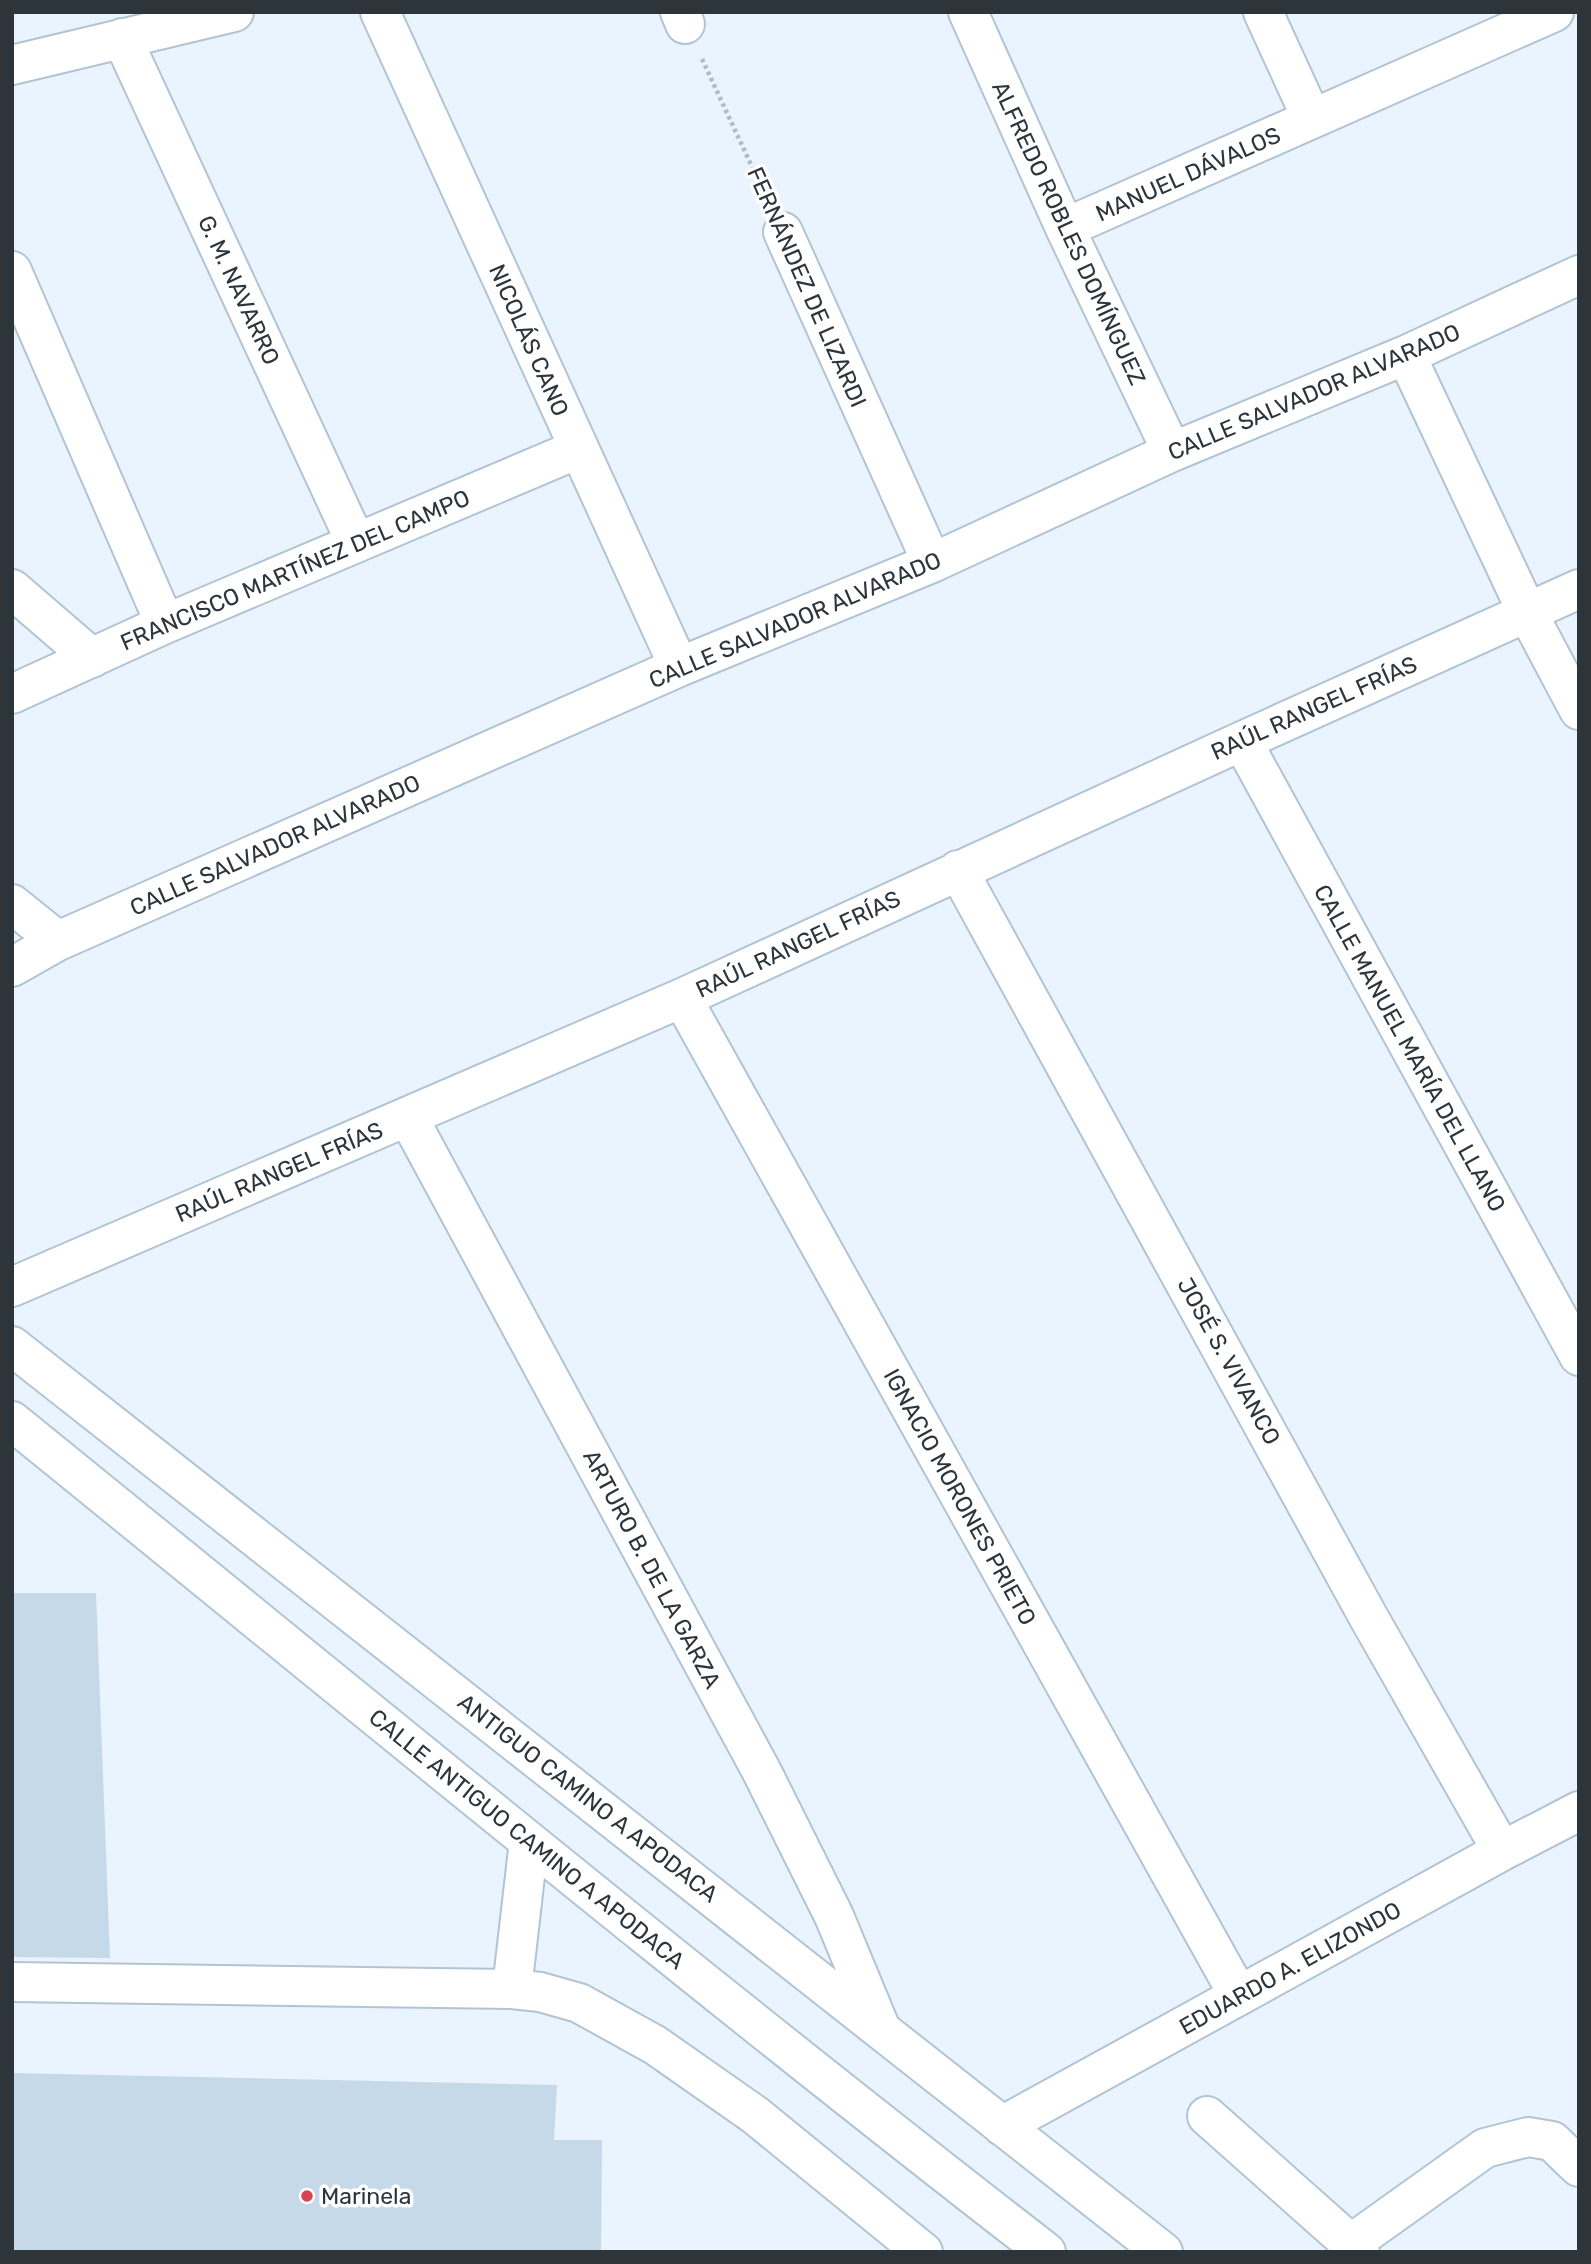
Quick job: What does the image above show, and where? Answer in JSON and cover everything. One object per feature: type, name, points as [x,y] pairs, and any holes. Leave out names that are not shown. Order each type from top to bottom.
[{"type":"street","points":[[12,65],[234,12]]},
{"type":"street","name":"NICOLÁS CANO","points":[[380,12],[679,667]]},
{"type":"street","name":"ALFREDO ROBLES DOMÍNGUEZ","points":[[968,12],[1065,228],[1172,452]]},
{"type":"street","points":[[1263,12],[1312,119]]},
{"type":"street","name":"MANUEL DÁVALOS","points":[[1065,228],[1538,15]]},
{"type":"street","name":"G. M. NAVARRO","points":[[122,38],[356,543]]},
{"type":"street","name":"FERNÁNDEZ DE LIZARDI","points":[[783,232],[932,563]]},
{"type":"street","points":[[12,271],[165,624]]},
{"type":"street","name":"CALLE SALVADOR ALVARADO","points":[[12,967],[58,941],[679,667],[932,563],[1172,452],[1406,355],[1579,275]]},
{"type":"street","points":[[1406,355],[1527,612],[1579,710]]},
{"type":"street","name":"FRANCISCO MARTÍNEZ DEL CAMPO","points":[[12,694],[165,624],[578,449]]},
{"type":"street","points":[[12,589],[92,658]]},
{"type":"street","name":"RAÚL RANGEL FRÍAS","points":[[12,1287],[682,998],[1242,740],[1579,589]]},
{"type":"street","name":"CALLE MANUEL MARÍA DEL LLANO","points":[[1242,740],[1579,1356]]},
{"type":"street","name":"JOSÉ S. VIVANCO","points":[[958,870],[1369,1618],[1502,1851]]},
{"type":"street","points":[[12,904],[58,941]]},
{"type":"street","name":"IGNACIO MORONES PRIETO","points":[[682,998],[1238,1996]]},
{"type":"street","name":"ARTURO B. DE LA GARZA","points":[[408,1117],[762,1772],[834,1916],[881,2028]]},
{"type":"street","name":"ANTIGUO CAMINO A APODACA","points":[[12,1346],[1163,2252]]},
{"type":"street","name":"CALLE ANTIGUO CAMINO A APODACA","points":[[12,1420],[872,2117],[1046,2252]]},
{"type":"street","name":"EDUARDO A. ELIZONDO","points":[[1002,2126],[1579,1811]]},
{"type":"street","points":[[512,1989],[529,1841]]},
{"type":"street","points":[[12,1982],[512,1989],[540,1992],[579,2003],[655,2045],[755,2115],[923,2252]]},
{"type":"street","points":[[1207,2116],[1356,2248],[1485,2148],[1528,2137],[1552,2141],[1579,2167]]},
{"type":"path","name":"FERNÁNDEZ DE LIZARDI","points":[[682,18],[783,232]]},
{"type":"building","points":[[12,1593],[96,1593],[110,1958],[12,1957]]},
{"type":"building","name":"Marinela","points":[[12,2073],[557,2085],[554,2140],[602,2140],[601,2252],[12,2252]]},
{"type":"place","name":"Marinela","points":[[307,2196]]}]
